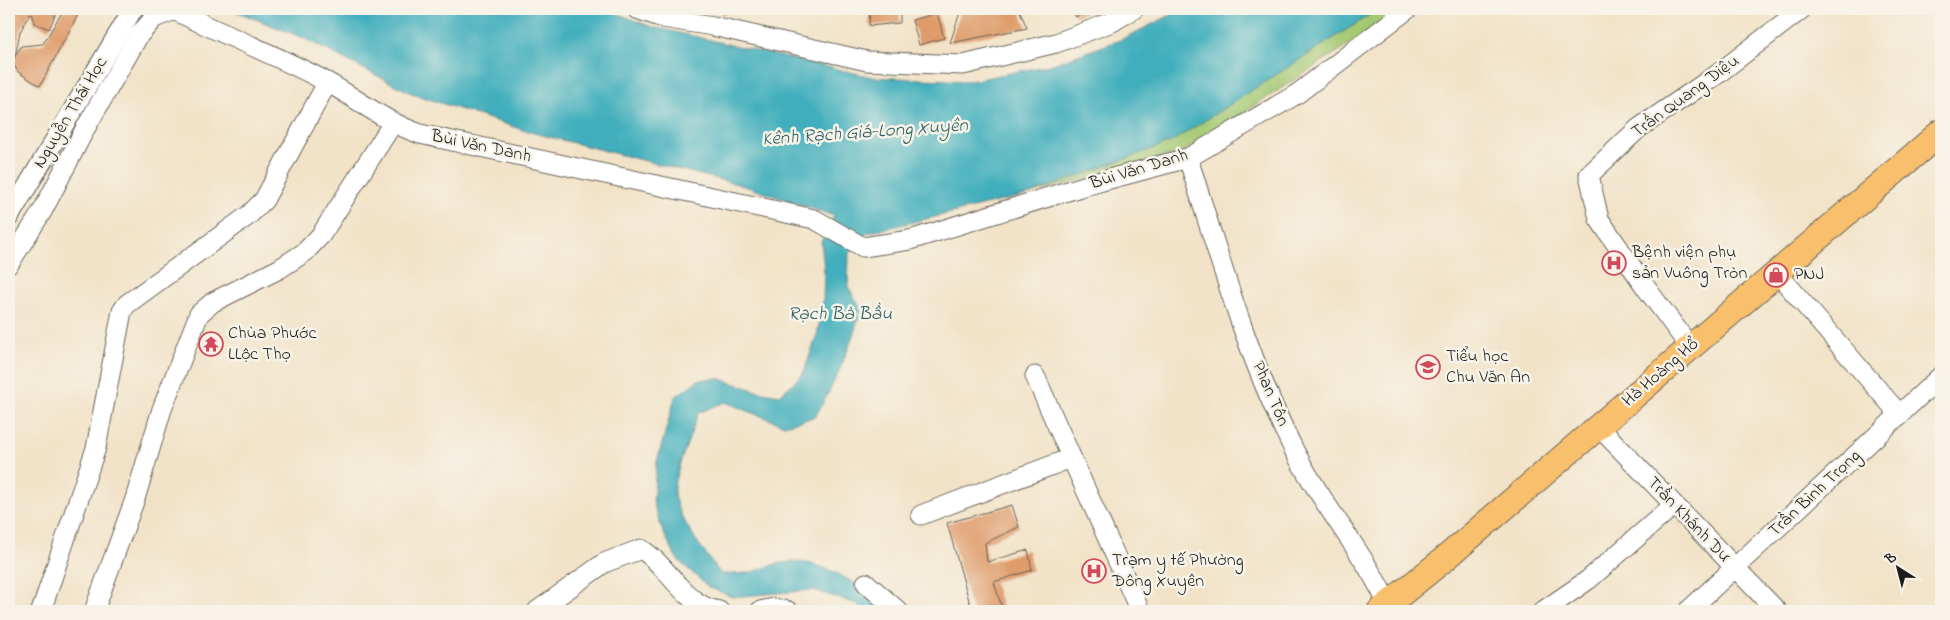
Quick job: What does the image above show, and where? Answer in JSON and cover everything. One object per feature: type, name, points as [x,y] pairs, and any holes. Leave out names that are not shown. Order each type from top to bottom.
[{"type":"main road","name":"Hà Hoàng Hổ","points":[[1386,609],[1941,132]]},
{"type":"street","name":"Nguyễn Thái Học","points":[[9,217],[133,9]]},
{"type":"street","points":[[9,264],[43,210],[139,35],[154,18],[173,9]]},
{"type":"street","name":"Bùi Văn Danh","points":[[173,9],[330,84],[389,122],[420,134],[814,219],[863,247],[910,240],[1088,185],[1188,158],[1297,94],[1408,9]]},
{"type":"street","points":[[637,9],[664,18],[713,26],[867,61],[963,65],[1056,43],[1112,22],[1134,9]]},
{"type":"street","name":"Trần Quang Diệu","points":[[1690,347],[1644,285],[1599,218],[1589,175],[1639,128],[1715,76],[1802,9]]},
{"type":"street","points":[[41,611],[96,448],[122,312],[127,304],[248,215],[264,200],[330,84]]},
{"type":"street","points":[[94,611],[135,499],[162,409],[199,314],[213,302],[305,252],[321,235],[389,122]]},
{"type":"street","name":"Phan Tôn","points":[[1188,158],[1258,368],[1278,416],[1317,494],[1355,547],[1386,609]]},
{"type":"street","points":[[1778,274],[1900,415]]},
{"type":"street","points":[[1035,376],[1140,611]]},
{"type":"street","name":"Trần Bình Trọng","points":[[1688,611],[1941,376]]},
{"type":"street","name":"Trần Khánh Dư","points":[[1599,427],[1734,569],[1777,611]]},
{"type":"street","points":[[920,515],[1071,458]]},
{"type":"street","points":[[1543,611],[1588,580],[1674,505]]},
{"type":"street","points":[[537,611],[604,563],[641,549],[656,558],[683,592],[710,610],[719,611]]},
{"type":"street","points":[[866,583],[898,611]]},
{"type":"street","points":[[760,611],[774,608],[788,611]]},
{"type":"green space","points":[[1379,9],[1398,9],[1385,21],[1182,152],[1027,195],[1171,142]]},
{"type":"water","points":[[230,9],[605,9],[653,27],[872,77],[970,81],[1050,65],[1120,40],[1183,9],[1379,9],[1171,142],[1027,195],[867,233],[849,254],[848,286],[861,309],[848,350],[836,378],[815,417],[784,425],[725,402],[698,413],[678,470],[674,487],[675,497],[678,508],[691,532],[721,574],[748,573],[781,563],[796,562],[810,564],[825,568],[854,583],[890,611],[864,611],[857,604],[813,590],[732,597],[708,587],[677,559],[663,532],[653,503],[656,465],[675,397],[698,380],[718,378],[757,391],[780,395],[803,374],[817,335],[823,301],[824,268],[821,242],[834,216],[741,185],[526,131],[413,94],[303,38]]},
{"type":"building","points":[[9,9],[58,9],[49,29],[34,23],[33,15],[30,13],[20,32],[15,57],[9,58]]},
{"type":"building","points":[[64,9],[81,9],[40,86],[18,72],[12,62],[21,46],[43,44]]},
{"type":"building","points":[[709,9],[728,9],[725,14]]},
{"type":"building","points":[[870,9],[900,9],[900,23],[869,26]]},
{"type":"building","points":[[961,9],[1019,9],[1027,28],[950,43]]},
{"type":"building","points":[[1070,9],[1094,9],[1076,17]]},
{"type":"building","points":[[937,13],[944,38],[919,45],[912,20]]},
{"type":"building","points":[[1012,505],[1019,527],[985,543],[987,562],[1028,550],[1032,570],[994,582],[1003,611],[972,611],[947,523]]},
{"type":"place","name":"Bệnh viện phụ sản Vuông Tròn","points":[[1614,263]]},
{"type":"place","name":"PNJ","points":[[1776,275]]},
{"type":"place","name":"Chùa Phước LLộc Thọ","points":[[211,344]]},
{"type":"place","name":"Tiểu học Chu Văn An","points":[[1428,367]]},
{"type":"place","name":"Trạm y tế Phường Đông Xuyên","points":[[1094,571]]},
{"type":"water label","name":"Kênh Rạch Giá-Long Xuyên","points":[[865,133]]},
{"type":"water label","name":"Rạch Bà Bầu","points":[[840,314]]}]
